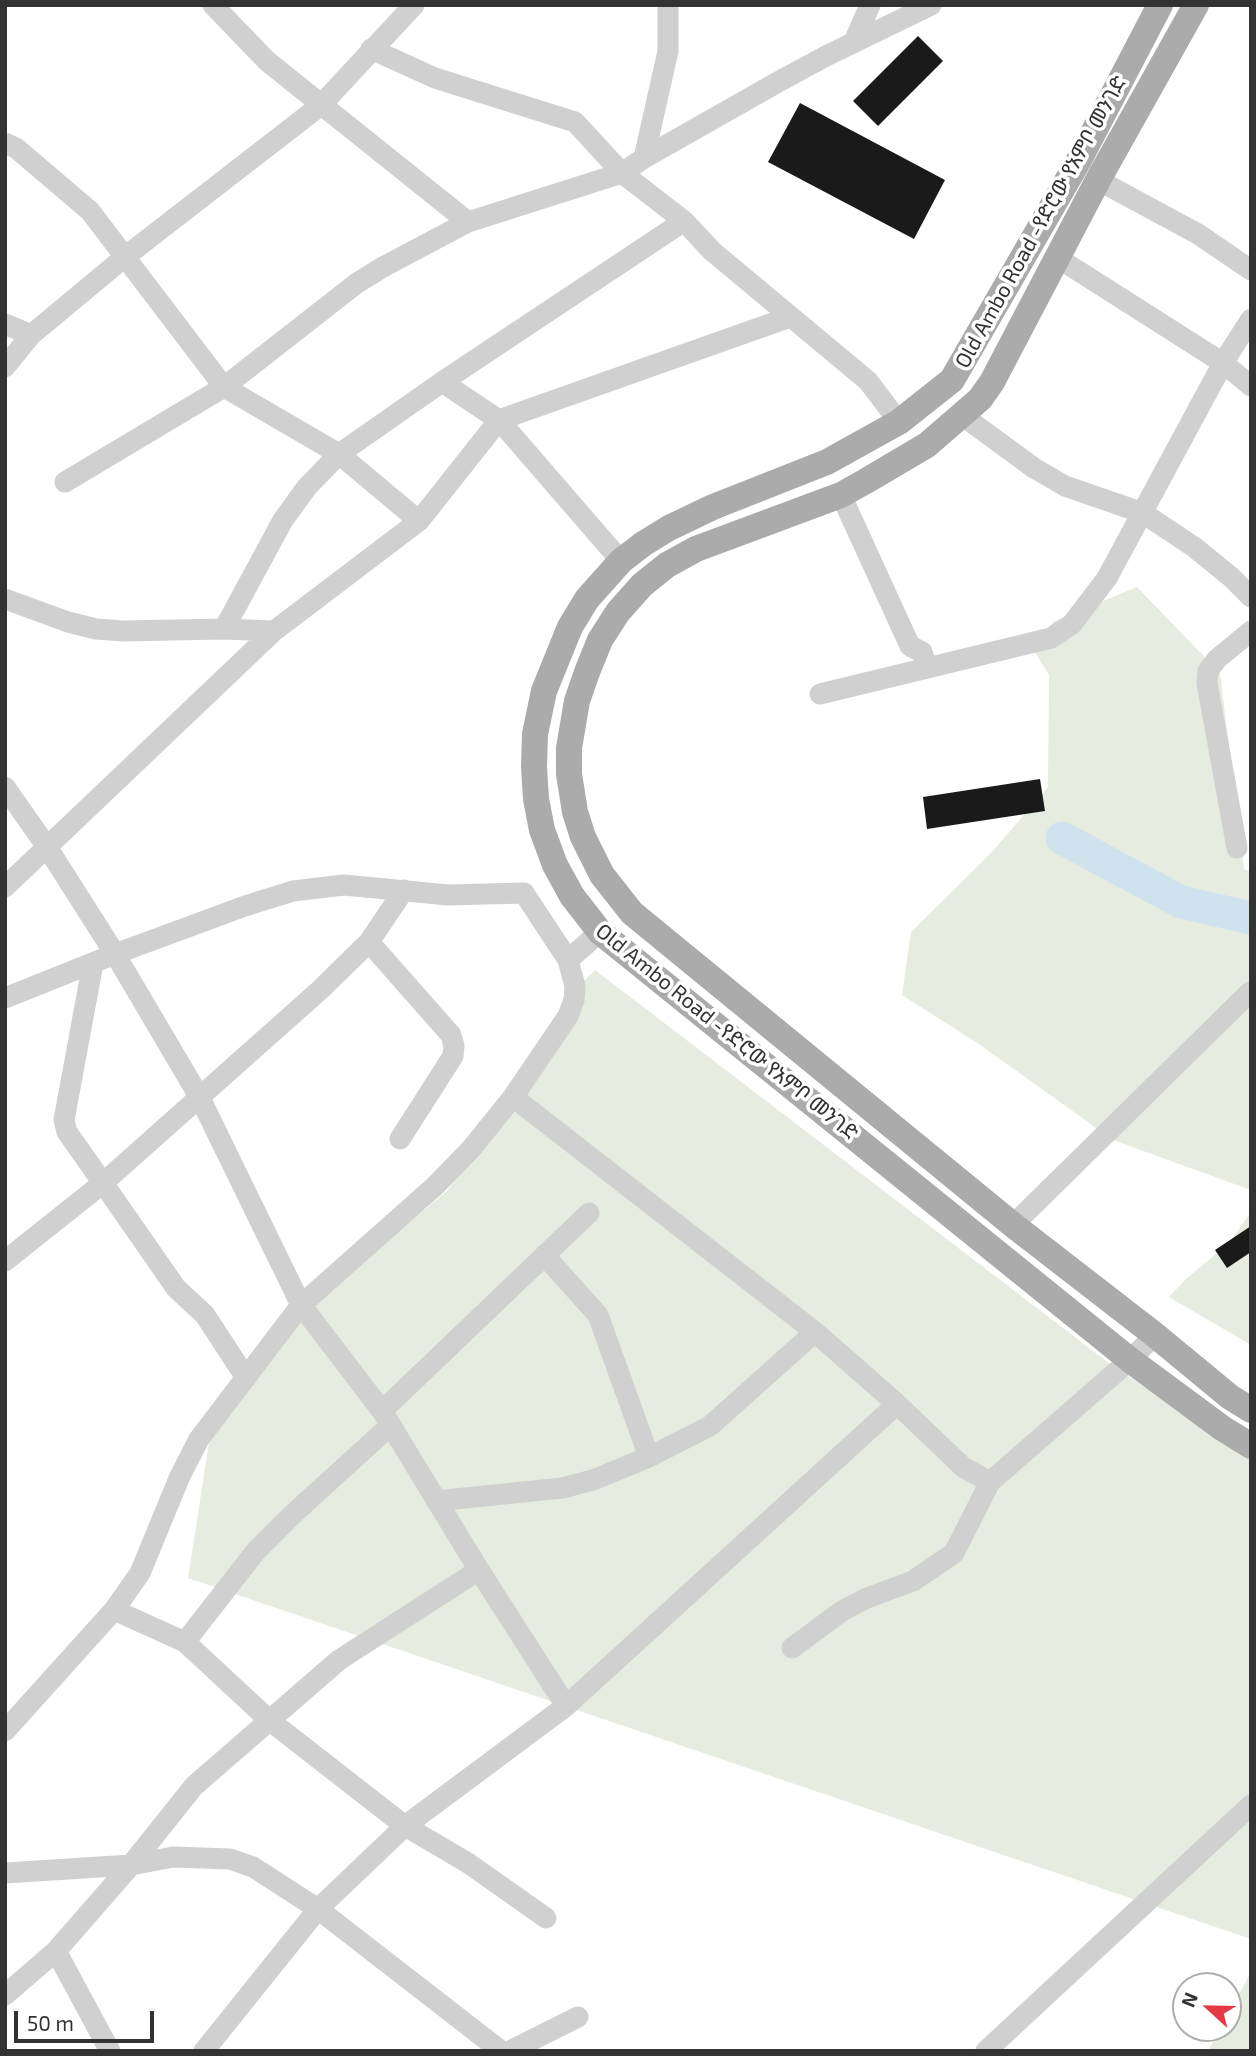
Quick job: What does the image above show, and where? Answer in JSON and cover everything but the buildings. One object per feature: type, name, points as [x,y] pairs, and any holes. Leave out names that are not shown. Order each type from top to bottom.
[{"type":"main road","name":"Old Ambo Road -የድሮው የአምቦ መንገድ","points":[[1160,5],[1079,160],[1020,258],[962,364],[942,390],[899,422],[828,462],[713,507],[669,528],[621,561],[587,599],[570,627],[544,691],[535,734],[536,799],[542,830],[555,865],[572,896],[600,932],[1130,1360],[1222,1429],[1251,1446]]},
{"type":"main road","name":"Old Ambo Road -የድሮው የአምቦ መንገድ","points":[[1196,5],[1098,180],[992,382],[980,399],[927,444],[841,495],[696,549],[667,565],[642,585],[618,612],[600,640],[587,672],[577,701],[569,748],[569,774],[579,824],[602,875],[632,913],[1013,1225],[1230,1397],[1251,1410]]},
{"type":"main road","points":[[555,663],[587,672]]},
{"type":"street","points":[[214,5],[267,61],[468,222]]},
{"type":"street","points":[[643,158],[668,51],[667,5]]},
{"type":"street","points":[[854,42],[870,5]]},
{"type":"street","points":[[65,482],[224,387],[357,283],[468,222],[622,173],[643,158],[854,42],[931,5]]},
{"type":"street","points":[[5,367],[32,335],[126,256],[321,105],[406,9]]},
{"type":"street","points":[[371,49],[435,78],[575,122],[622,173],[684,221],[712,251],[868,381],[899,422]]},
{"type":"street","points":[[5,143],[16,148],[90,211],[224,387],[340,454],[419,521]]},
{"type":"street","points":[[1098,180],[1198,234],[1251,270]]},
{"type":"street","points":[[223,629],[283,520],[307,487],[340,454],[442,382],[684,221]]},
{"type":"street","points":[[1058,258],[1223,363],[1251,386]]},
{"type":"street","points":[[5,887],[274,631],[419,521],[499,420],[790,317]]},
{"type":"street","points":[[820,694],[1051,638],[1072,624],[1107,578],[1223,363],[1251,319]]},
{"type":"street","points":[[5,324],[32,335]]},
{"type":"street","points":[[442,382],[499,420],[621,561]]},
{"type":"street","points":[[963,415],[1034,468],[1065,486],[1143,513],[1194,547],[1251,597]]},
{"type":"street","points":[[841,495],[910,646],[922,652],[927,668]]},
{"type":"street","points":[[6,601],[96,629],[274,631]]},
{"type":"street","points":[[1237,848],[1207,683],[1208,671],[1217,659],[1251,631]]},
{"type":"street","points":[[5,787],[116,954],[200,1098],[301,1305],[387,1418],[436,1502],[566,1706]]},
{"type":"street","points":[[5,998],[116,954],[293,891],[344,885],[448,895],[524,893],[568,960],[575,986],[574,1000],[568,1016],[513,1097],[471,1149],[435,1186],[301,1305],[199,1439],[180,1476],[140,1573],[114,1610],[5,1731]]},
{"type":"street","points":[[5,1261],[103,1183],[320,990],[369,943],[404,890]]},
{"type":"street","points":[[568,960],[600,932]]},
{"type":"street","points":[[369,943],[451,1035],[454,1046],[453,1056],[400,1139]]},
{"type":"street","points":[[93,963],[64,1121],[67,1132],[176,1288],[205,1315],[246,1378]]},
{"type":"street","points":[[1013,1225],[1250,992]]},
{"type":"street","points":[[513,1097],[815,1332],[897,1404],[962,1467],[990,1482]]},
{"type":"street","points":[[185,1642],[256,1551],[589,1213]]},
{"type":"street","points":[[545,1256],[598,1315],[649,1457]]},
{"type":"street","points":[[436,1502],[562,1488],[593,1480],[649,1457],[710,1426],[815,1332]]},
{"type":"street","points":[[792,1648],[842,1611],[867,1598],[913,1581],[954,1553],[990,1482],[1155,1335]]},
{"type":"street","points":[[204,2051],[318,1909],[405,1826],[566,1706],[897,1404]]},
{"type":"street","points":[[5,1995],[55,1951],[131,1865],[194,1786],[339,1660],[479,1570]]},
{"type":"street","points":[[114,1610],[185,1642],[269,1720],[405,1826],[468,1863],[546,1918]]},
{"type":"street","points":[[986,2051],[1251,1805]]},
{"type":"street","points":[[5,1873],[131,1865],[173,1857],[230,1858],[253,1867],[318,1909],[500,2051]]},
{"type":"street","points":[[55,1951],[110,2051]]},
{"type":"street","points":[[510,2051],[578,2017]]},
{"type":"shaded area","points":[[1137,587],[1220,673],[1244,869],[1251,872],[1251,1190],[1113,1140],[979,1044],[902,995],[911,932],[993,851],[1048,787],[1049,675],[1032,647],[1053,622]]},
{"type":"shaded area","points":[[595,970],[1114,1367],[1251,1457],[1251,1939],[188,1578],[213,1417],[327,1292],[447,1191],[512,1105],[580,985]]},
{"type":"shaded area","points":[[1251,1212],[1251,1345],[1169,1297],[1229,1243]]},
{"type":"shaded area","points":[[1251,1972],[1251,2051],[1208,2051],[1213,2042],[1242,2042],[1242,1988]]},
{"type":"waterway","points":[[1062,838],[1181,902],[1251,918]]}]
